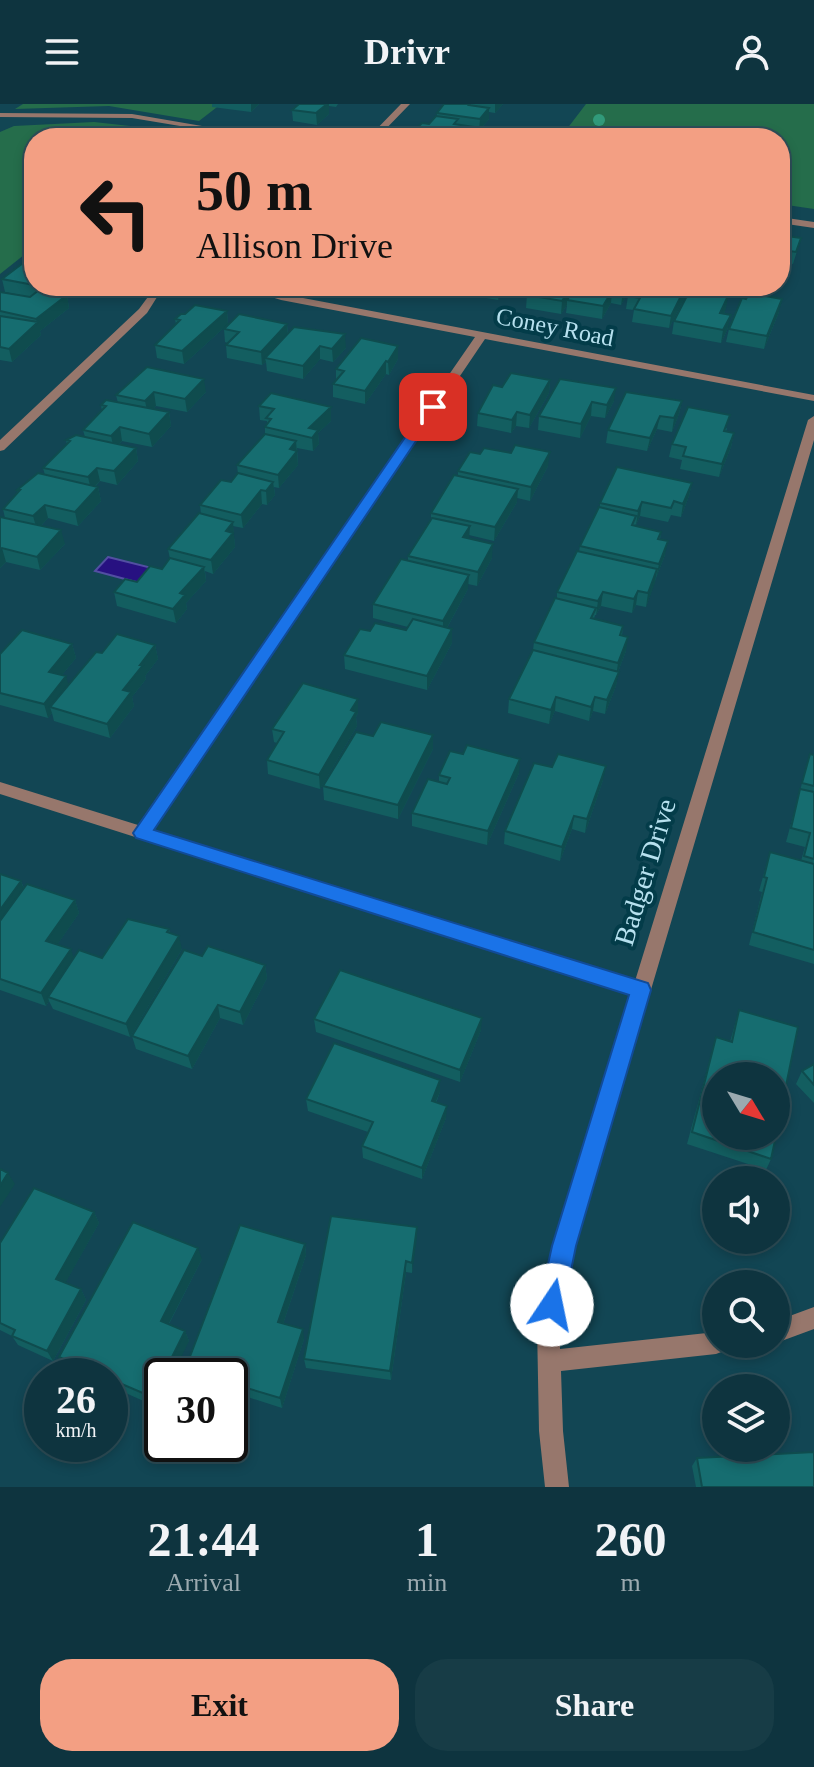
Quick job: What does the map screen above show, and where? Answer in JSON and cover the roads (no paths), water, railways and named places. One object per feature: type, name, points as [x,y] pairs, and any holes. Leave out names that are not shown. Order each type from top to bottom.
[{"type":"street","points":[[382,128],[406,104]]},
{"type":"street","points":[[0,115],[119,115],[203,128]]},
{"type":"street","points":[[790,221],[814,225]]},
{"type":"street","points":[[0,447],[143,311],[152,296]]},
{"type":"street","name":"Coney Road","points":[[277,296],[814,398]]},
{"type":"street","points":[[142,833],[482,335]]},
{"type":"street","name":"Badger Drive","points":[[557,1487],[548,1325],[564,1246],[814,420]]},
{"type":"street","points":[[0,788],[641,990]]},
{"type":"street","points":[[790,1327],[814,1318]]},
{"type":"street","points":[[549,1361],[702,1345]]}]
